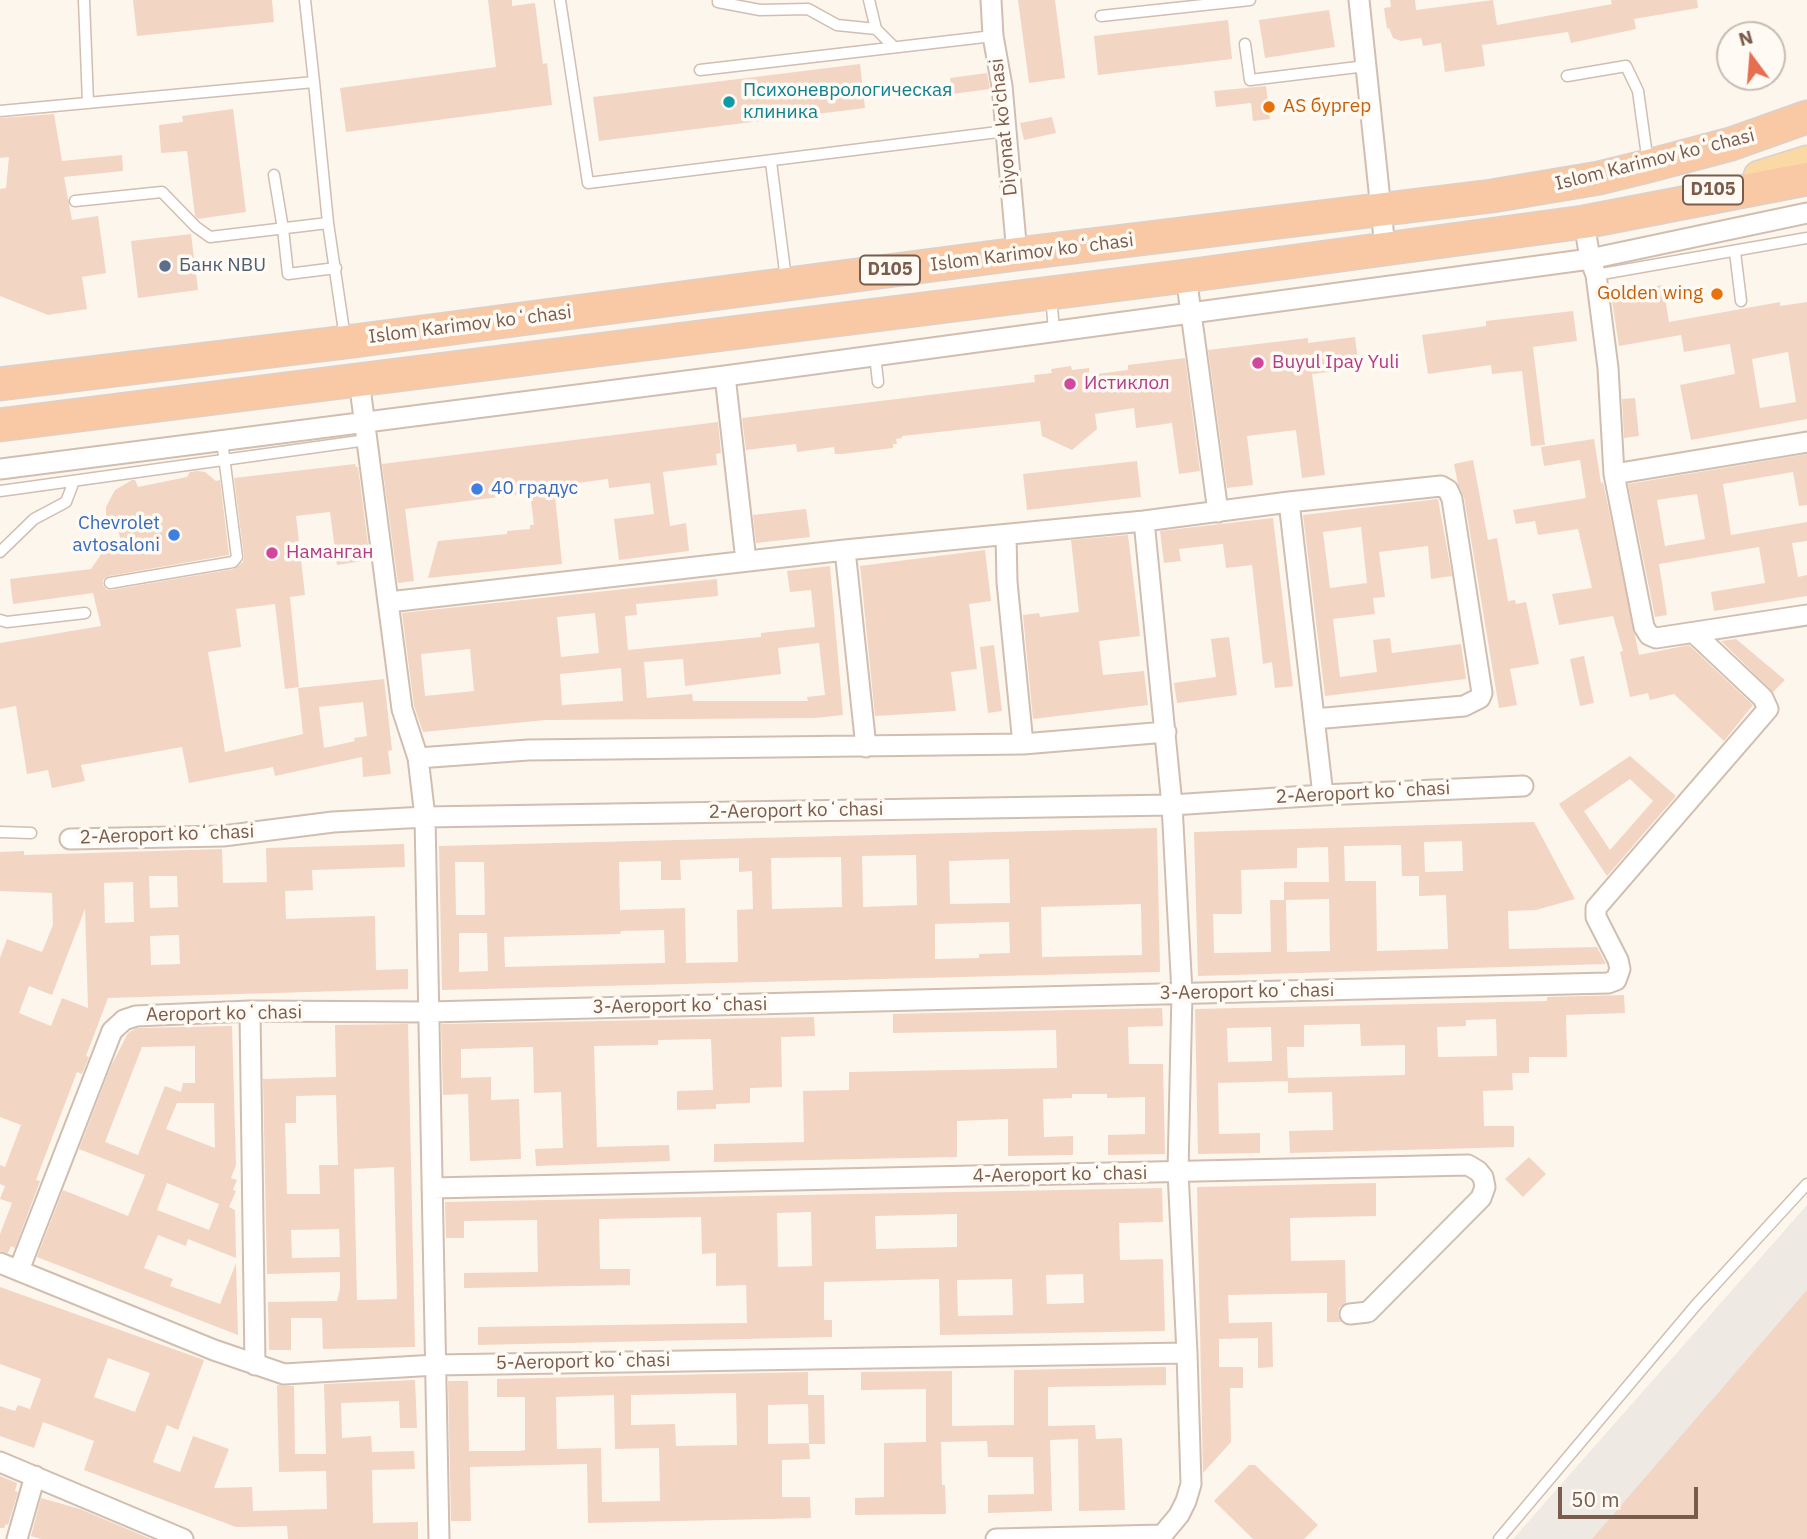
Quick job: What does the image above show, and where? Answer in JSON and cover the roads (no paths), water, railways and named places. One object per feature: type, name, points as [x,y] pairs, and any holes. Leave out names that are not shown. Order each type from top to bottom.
[{"type":"highway","name":"Islom Karimov koʻchasi","points":[[0,384],[1492,196],[1599,178],[1648,166],[1731,144],[1807,117]]},
{"type":"highway","points":[[1618,217],[1807,179]]},
{"type":"highway","name":"Islom Karimov koʻchasi","points":[[0,425],[1186,276],[1618,217]]},
{"type":"main road","name":"Islom Karimov koʻchasi","points":[[1618,217],[1807,161]]},
{"type":"street","name":"Diyonat ko'chasi","points":[[991,0],[993,36],[1002,86],[1017,254]]},
{"type":"street","points":[[1359,0],[1385,248]]},
{"type":"street","points":[[0,469],[223,450],[1054,330],[1593,267],[1807,213]]},
{"type":"street","points":[[1584,222],[1608,368],[1614,474],[1644,627],[1649,635],[1656,638],[1807,615]]},
{"type":"street","points":[[1186,276],[1218,512]]},
{"type":"street","points":[[725,376],[746,561]]},
{"type":"street","points":[[359,380],[402,709],[418,758],[425,817],[439,1539]]},
{"type":"street","points":[[1614,474],[1807,442]]},
{"type":"street","points":[[389,602],[845,550],[1144,522],[1431,486],[1448,489],[1452,499],[1482,693],[1475,702],[1464,706],[1314,719]]},
{"type":"street","points":[[1289,502],[1323,794]]},
{"type":"street","points":[[996,1539],[1161,1537],[1179,1515],[1191,1484],[1178,1172],[1182,993],[1172,805],[1144,522]]},
{"type":"street","points":[[1006,535],[1007,582],[1023,744]]},
{"type":"street","points":[[845,550],[866,747]]},
{"type":"street","name":"3-Aeroport koʻchasi","points":[[429,1012],[1608,983],[1616,980],[1620,969],[1596,917],[1596,908],[1768,709],[1763,698],[1694,633]]},
{"type":"street","points":[[418,758],[528,750],[1023,744],[1166,732]]},
{"type":"street","name":"2-Aeroport koʻchasi","points":[[70,839],[223,836],[333,822],[425,817],[1172,805],[1323,794],[1523,786]]},
{"type":"street","points":[[250,1011],[255,1365]]},
{"type":"street","name":"Aeroport koʻchasi","points":[[19,1270],[112,1031],[124,1020],[136,1016],[250,1011],[429,1012]]},
{"type":"street","name":"4-Aeroport koʻchasi","points":[[432,1188],[1468,1165],[1478,1171],[1483,1177],[1485,1187],[1482,1198],[1368,1312],[1350,1314]]},
{"type":"street","name":"5-Aeroport koʻchasi","points":[[0,1263],[255,1365],[284,1374],[436,1365],[1187,1353]]},
{"type":"street","points":[[0,1462],[174,1537]]},
{"type":"street","points":[[17,1539],[35,1476]]},
{"type":"lane","points":[[84,0],[88,103]]},
{"type":"lane","points":[[305,0],[328,223],[346,342]]},
{"type":"lane","points":[[560,0],[588,183],[1006,131]]},
{"type":"lane","points":[[718,0],[760,10],[808,9],[837,25],[876,29]]},
{"type":"lane","points":[[869,0],[876,29],[894,47]]},
{"type":"lane","points":[[1101,16],[1250,0]]},
{"type":"lane","points":[[700,70],[993,36]]},
{"type":"lane","points":[[1245,44],[1250,80],[1366,66]]},
{"type":"lane","points":[[1567,76],[1626,66],[1638,92],[1648,166]]},
{"type":"lane","points":[[0,111],[314,82]]},
{"type":"lane","points":[[771,162],[787,284]]},
{"type":"lane","points":[[274,174],[284,229],[288,274],[336,268]]},
{"type":"lane","points":[[75,201],[162,192],[196,227],[210,237],[328,223]]},
{"type":"lane","points":[[1593,267],[1735,252],[1807,238]]},
{"type":"lane","points":[[1735,252],[1741,301]]},
{"type":"lane","points":[[1050,292],[1054,330]]},
{"type":"lane","points":[[875,355],[878,382]]},
{"type":"lane","points":[[0,491],[74,481],[223,450],[237,549],[233,562],[110,583]]},
{"type":"lane","points":[[0,552],[34,519],[66,502],[74,481]]},
{"type":"lane","points":[[0,620],[7,622],[85,613]]},
{"type":"lane","points":[[0,832],[31,833]]},
{"type":"lane","points":[[1499,1539],[1696,1305],[1807,1184]]},
{"type":"place","name":"Психоневрологическая клиника","points":[[729,102]]},
{"type":"place","name":"AS бургер","points":[[1269,107]]},
{"type":"place","name":"Банк NBU","points":[[165,266]]},
{"type":"place","name":"Golden wing","points":[[1717,294]]},
{"type":"place","name":"Buyul Ipay Yuli","points":[[1258,363]]},
{"type":"place","name":"Истиклол","points":[[1070,384]]},
{"type":"place","name":"40 градус","points":[[477,489]]},
{"type":"place","name":"Chevrolet avtosaloni","points":[[174,535]]},
{"type":"place","name":"Наманган","points":[[272,553]]}]
